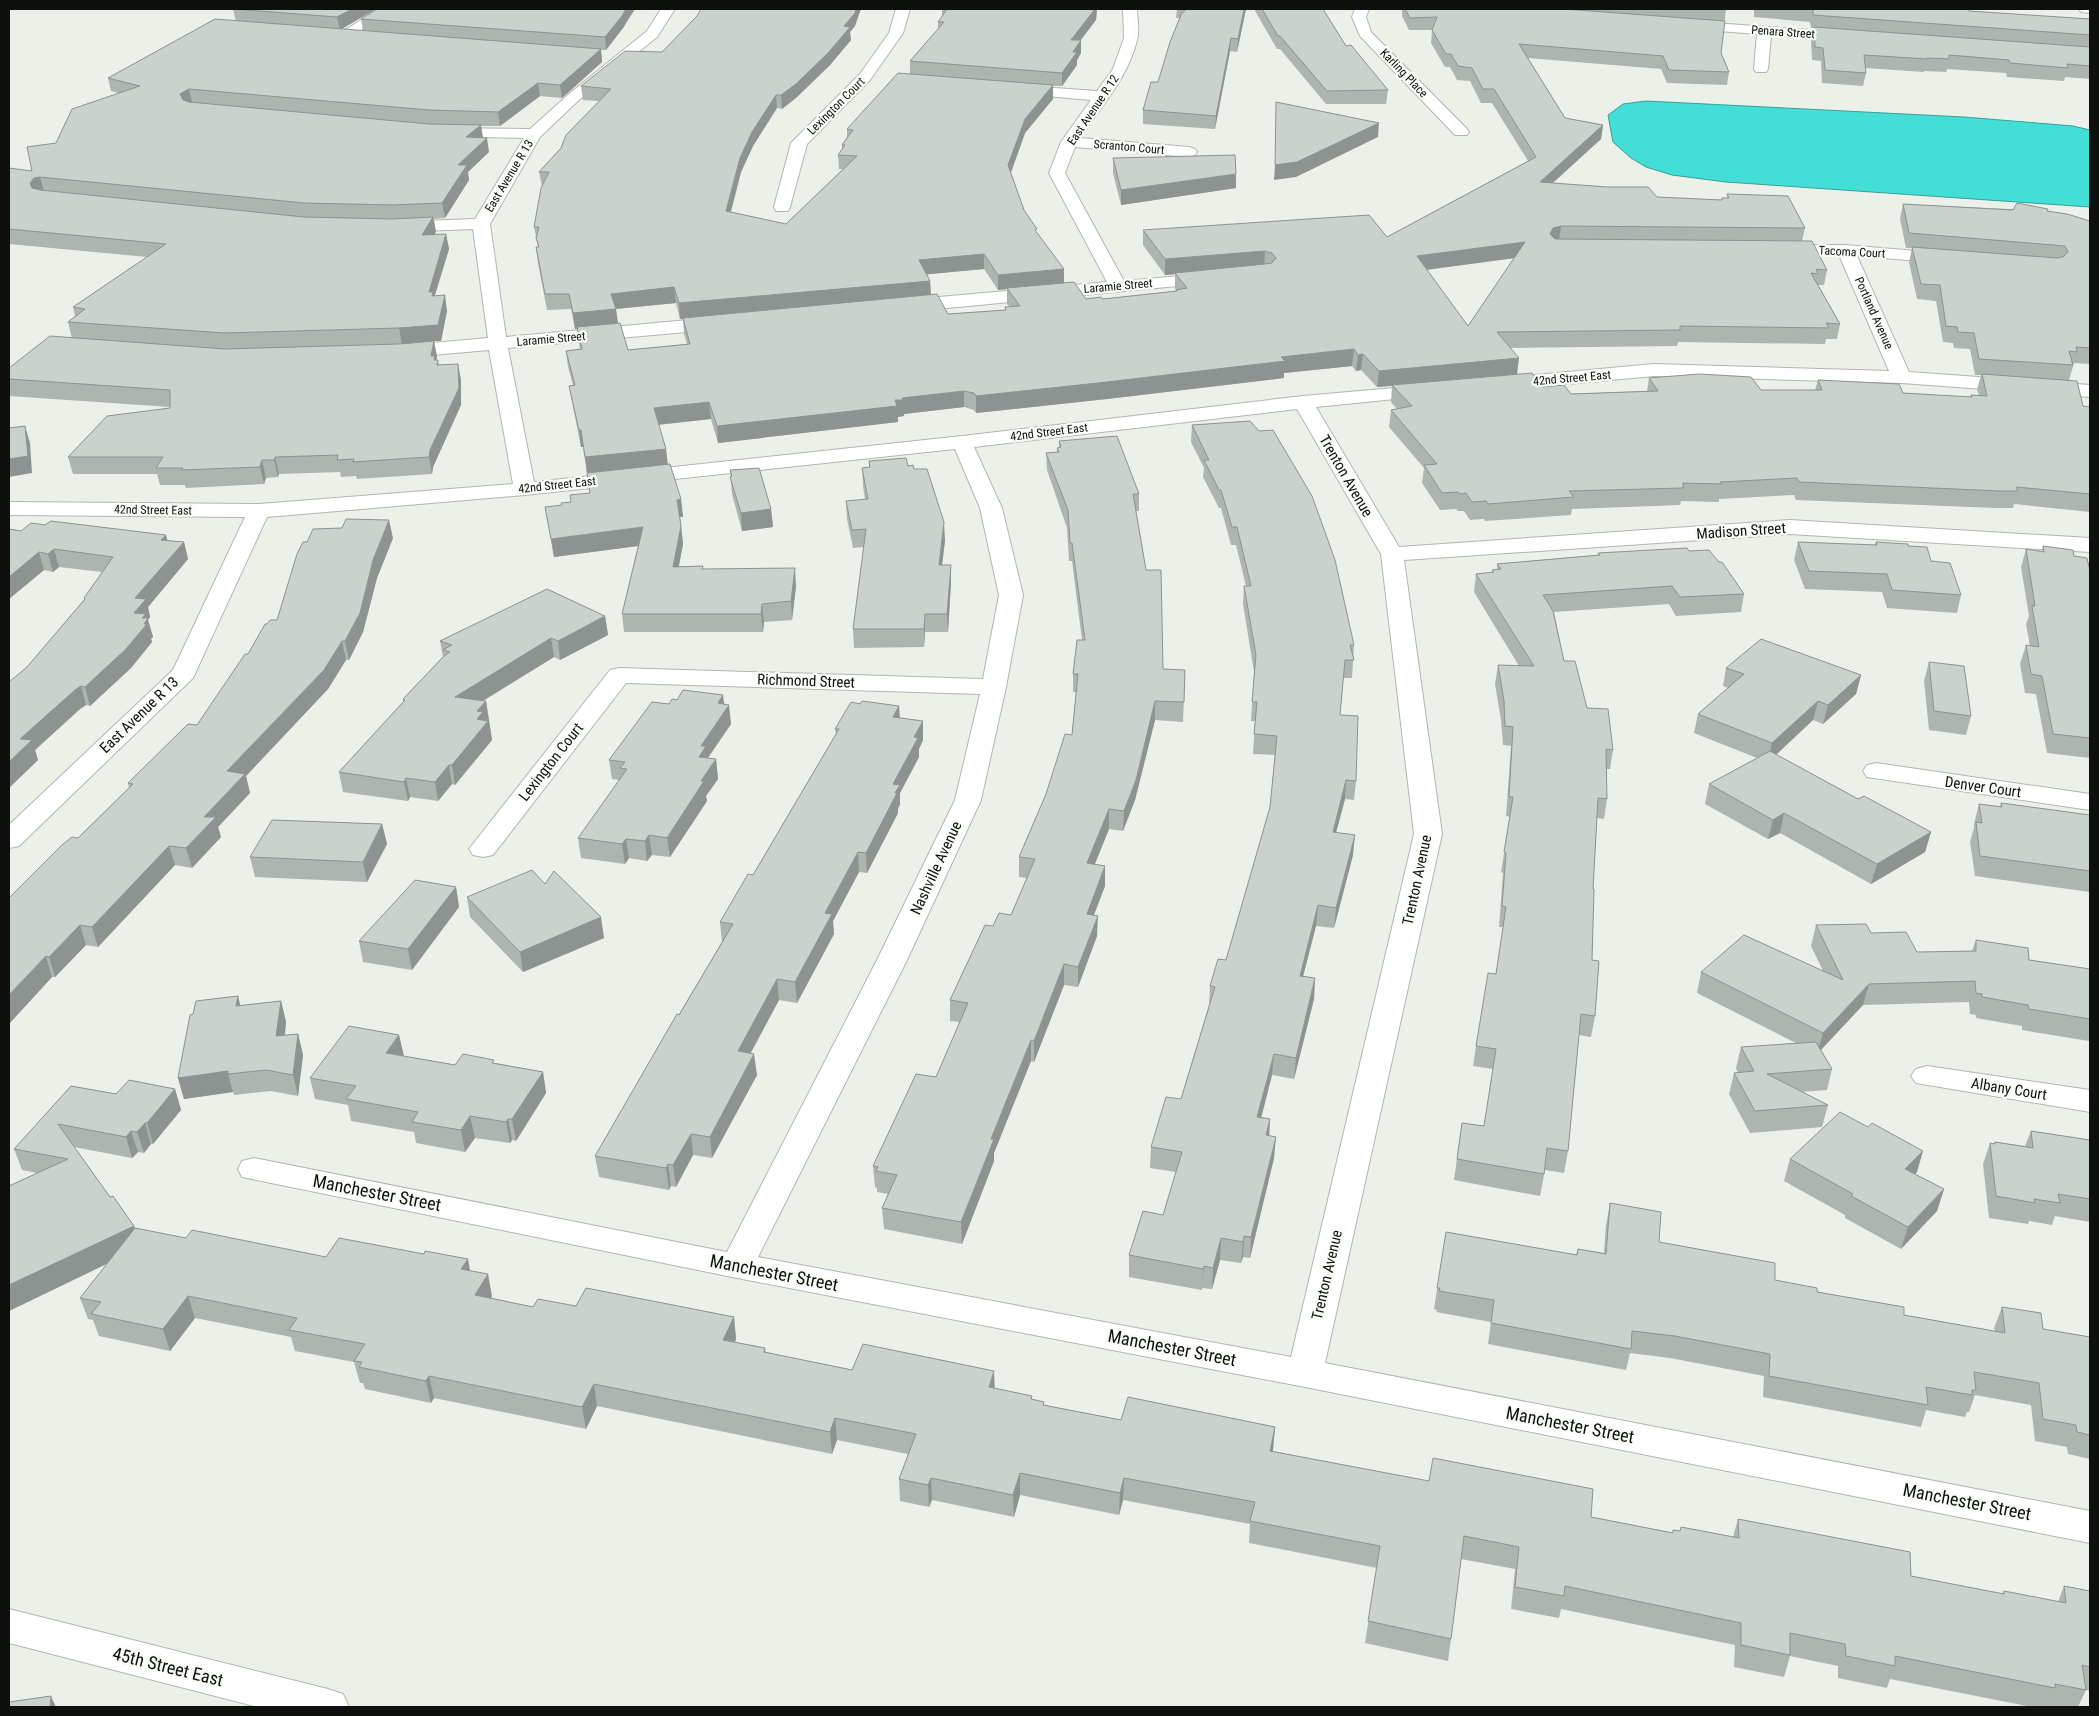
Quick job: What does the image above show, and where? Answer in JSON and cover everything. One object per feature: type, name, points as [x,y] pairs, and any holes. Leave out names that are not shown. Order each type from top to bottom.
[{"type":"street","points":[[362,38],[337,36],[388,9]]},
{"type":"street","name":"East Avenue R 13","points":[[526,489],[498,344],[481,224],[534,134],[574,97],[652,34],[668,9]]},
{"type":"street","name":"Lexington Court","points":[[782,207],[800,143],[865,77],[896,33],[903,9]]},
{"type":"street","name":"East Avenue R 12","points":[[1118,286],[1057,173],[1069,142],[1120,69],[1131,38],[1130,9]]},
{"type":"street","name":"Karling Place","points":[[1362,9],[1359,17],[1366,33],[1461,132]]},
{"type":"street","name":"Penara Street","points":[[1674,24],[1863,38]]},
{"type":"street","points":[[1761,69],[1764,30]]},
{"type":"street","points":[[605,57],[624,58]]},
{"type":"street","points":[[865,77],[885,79]]},
{"type":"street","points":[[1004,88],[1102,96]]},
{"type":"street","points":[[431,130],[534,134]]},
{"type":"street","name":"Scranton Court","points":[[1069,142],[1189,152]]},
{"type":"street","points":[[385,227],[481,224]]},
{"type":"street","name":"Tacoma Court","points":[[1756,249],[1845,250],[1964,259]]},
{"type":"street","name":"Portland Avenue","points":[[1845,250],[1902,377]]},
{"type":"street","name":"Laramie Street","points":[[892,308],[1235,276]]},
{"type":"street","name":"Laramie Street","points":[[383,353],[734,322]]},
{"type":"street","name":"42nd Street East","points":[[1479,386],[1654,370],[1902,377],[2090,391]]},
{"type":"street","name":"42nd Street East","points":[[9,508],[259,511],[526,489],[962,442],[1303,402],[1450,389]]},
{"type":"street","name":"Trenton Avenue","points":[[1303,402],[1392,554],[1428,834],[1305,1372]]},
{"type":"street","name":"Nashville Avenue","points":[[736,1266],[892,960],[968,800],[994,687],[1011,596],[991,508],[962,442]]},
{"type":"street","name":"East Avenue R 13","points":[[9,840],[184,672],[259,511]]},
{"type":"street","name":"Madison Street","points":[[1392,554],[1790,528],[2090,545]]},
{"type":"street","name":"Lexington Court","points":[[483,849],[619,675]]},
{"type":"street","name":"Richmond Street","points":[[619,675],[994,687]]},
{"type":"street","name":"Denver Court","points":[[1876,771],[2090,802]]},
{"type":"street","name":"Albany Court","points":[[1927,1076],[2090,1101]]},
{"type":"street","name":"Manchester Street","points":[[254,1169],[736,1266],[1305,1372],[2090,1526]]},
{"type":"street","name":"45th Street East","points":[[9,1626],[328,1707]]},
{"type":"water","points":[[1646,101],[1964,117],[2073,126],[2090,130],[2090,207],[1726,182],[1672,175],[1646,167],[1631,158],[1613,142],[1608,115],[1623,104]]},
{"type":"building","points":[[233,9],[352,9],[337,17]]},
{"type":"building","points":[[377,9],[626,9],[605,37],[361,19]]},
{"type":"building","points":[[701,9],[856,9],[844,26],[850,27],[829,52],[796,84],[781,95],[776,95],[752,132],[740,158],[726,211],[786,224],[857,156],[838,155],[845,145],[842,145],[853,130],[847,129],[898,73],[1053,85],[1025,119],[1008,165],[1024,210],[1037,229],[1035,230],[1064,269],[998,275],[984,254],[919,260],[930,281],[679,303],[674,287],[611,294],[616,309],[573,313],[569,294],[545,294],[536,247],[539,247],[536,238],[539,227],[534,227],[541,188],[549,172],[539,172],[561,148],[566,135],[611,89],[581,86],[625,51],[662,52],[697,16]]},
{"type":"building","points":[[947,9],[1095,9],[1071,40],[1081,40],[1073,52],[1077,52],[1062,73],[910,61],[944,22],[938,22]]},
{"type":"building","points":[[1186,9],[1244,9],[1238,39],[1231,38],[1216,116],[1143,110],[1151,82],[1158,82],[1170,42],[1181,15]]},
{"type":"building","points":[[1262,9],[1323,9],[1346,46],[1351,45],[1388,90],[1327,91],[1278,36]]},
{"type":"building","points":[[1405,9],[1564,9],[1725,21],[1721,53],[1729,72],[1669,70],[1663,56],[1519,44],[1565,118],[1603,125],[1540,182],[1607,187],[1648,187],[1657,197],[1722,200],[1722,198],[1729,198],[1727,194],[1788,196],[1805,228],[1561,226],[1553,228],[1550,234],[1555,239],[1812,241],[1827,270],[1816,269],[1818,274],[1811,273],[1840,324],[1826,323],[1829,328],[1680,326],[1680,330],[1497,332],[1519,358],[1379,371],[1363,354],[1358,355],[1354,349],[1281,357],[1285,361],[1107,382],[976,396],[974,393],[964,391],[902,398],[903,400],[895,400],[897,406],[717,426],[709,402],[654,408],[666,449],[585,457],[581,430],[579,430],[569,386],[575,385],[566,351],[582,349],[577,327],[620,323],[628,350],[690,344],[683,318],[937,294],[948,314],[1006,310],[1005,307],[1020,306],[1007,288],[1074,282],[1086,299],[1177,291],[1187,288],[1175,273],[1272,263],[1276,258],[1272,253],[1265,251],[1165,259],[1143,230],[1369,215],[1387,237],[1536,157],[1494,89],[1483,89],[1472,68],[1458,66],[1451,54],[1446,54],[1432,30],[1437,17],[1410,18]],"holes":[[[1525,242],[1468,326],[1417,256]]]},
{"type":"building","points":[[1813,9],[1969,9],[1969,11],[2090,19],[2090,35],[1813,15]]},
{"type":"building","points":[[215,19],[601,49],[560,85],[538,83],[498,112],[429,110],[189,89],[180,94],[183,100],[189,102],[429,124],[481,125],[466,137],[487,138],[458,165],[467,165],[442,203],[392,205],[304,203],[40,177],[34,178],[30,183],[32,188],[40,190],[304,217],[392,219],[433,217],[422,235],[446,234],[429,292],[433,292],[432,296],[445,295],[438,325],[399,328],[225,333],[68,322],[85,309],[73,307],[166,244],[9,229],[9,168],[32,171],[27,147],[56,143],[72,109],[140,86],[108,78]]},
{"type":"building","points":[[1814,27],[2090,47],[2090,66],[2067,64],[2068,68],[2010,63],[2009,60],[1949,55],[1949,59],[1927,59],[1864,55],[1866,73],[1825,70],[1823,48],[1815,47]]},
{"type":"building","points":[[1276,102],[1379,123],[1297,162],[1275,165]]},
{"type":"building","points":[[1235,155],[1236,174],[1121,190],[1113,158]]},
{"type":"building","points":[[2017,203],[2048,209],[2047,211],[2067,214],[2090,221],[2090,348],[2076,347],[2077,352],[2069,351],[2073,365],[1979,359],[1974,333],[1958,332],[1957,327],[1946,326],[1940,285],[1921,284],[1912,247],[2057,258],[2063,257],[2068,252],[2065,246],[1909,233],[1903,204],[2013,210]]},
{"type":"building","points":[[50,336],[225,349],[399,344],[434,341],[431,356],[435,356],[434,360],[438,360],[437,365],[458,364],[459,388],[430,450],[429,457],[353,462],[354,459],[337,460],[338,455],[275,457],[274,460],[262,460],[260,467],[181,470],[183,468],[156,468],[163,457],[68,457],[107,416],[170,408],[170,390],[9,379],[9,368]]},
{"type":"building","points":[[1532,373],[1543,387],[1564,385],[1571,394],[1658,391],[1649,378],[1699,374],[1751,377],[1761,390],[1822,390],[1818,380],[1899,384],[1903,393],[1972,397],[1971,395],[1987,396],[1982,374],[2077,381],[2083,406],[2090,407],[2090,494],[2016,487],[2018,491],[1799,482],[1797,478],[1720,482],[1722,484],[1683,483],[1683,488],[1569,491],[1574,497],[1488,504],[1486,501],[1472,502],[1466,493],[1442,493],[1424,465],[1437,464],[1391,410],[1412,406],[1392,385]]},
{"type":"building","points":[[1250,421],[1259,431],[1273,430],[1312,496],[1335,560],[1354,645],[1350,645],[1354,660],[1345,660],[1340,715],[1358,716],[1356,781],[1346,780],[1333,832],[1355,835],[1336,908],[1318,905],[1300,976],[1315,978],[1296,1058],[1274,1054],[1257,1117],[1270,1119],[1266,1135],[1276,1137],[1251,1237],[1244,1236],[1243,1242],[1221,1238],[1213,1268],[1204,1266],[1203,1269],[1129,1255],[1143,1211],[1163,1215],[1182,1152],[1151,1147],[1166,1097],[1181,1099],[1215,987],[1210,986],[1218,959],[1226,960],[1270,807],[1277,736],[1254,734],[1257,702],[1252,702],[1256,655],[1244,586],[1251,586],[1237,527],[1232,527],[1221,490],[1219,490],[1204,460],[1209,460],[1192,425]]},
{"type":"building","points":[[25,426],[28,456],[9,459],[9,428]]},
{"type":"building","points":[[1117,436],[1139,494],[1133,494],[1146,570],[1161,570],[1163,669],[1185,670],[1184,702],[1155,701],[1136,780],[1124,811],[1109,809],[1087,863],[1105,866],[1087,914],[1098,916],[1078,967],[1064,964],[1034,1041],[1031,1040],[991,1139],[994,1139],[961,1222],[882,1208],[897,1175],[876,1171],[878,1167],[873,1166],[916,1074],[936,1077],[968,1003],[950,1000],[985,925],[993,926],[999,913],[1011,915],[1035,859],[1019,857],[1046,794],[1065,734],[1072,735],[1078,674],[1073,674],[1077,640],[1085,640],[1072,543],[1070,543],[1068,510],[1046,453],[1059,452],[1057,448],[1061,447],[1059,441]]},
{"type":"building","points":[[906,458],[908,466],[913,465],[914,469],[927,469],[944,522],[939,565],[951,565],[947,614],[925,614],[924,629],[853,629],[866,529],[852,530],[846,501],[868,499],[862,468],[870,467],[869,461]]},
{"type":"building","points":[[670,464],[681,499],[677,500],[681,526],[673,567],[703,566],[702,569],[795,568],[791,601],[762,604],[761,614],[622,614],[643,527],[551,539],[545,507],[571,502],[570,495],[590,493],[587,473]]},
{"type":"building","points":[[759,468],[771,509],[741,513],[730,477],[732,476],[730,470]]},
{"type":"building","points":[[346,519],[389,520],[373,560],[360,613],[345,641],[342,641],[324,670],[227,771],[245,774],[204,817],[216,817],[186,848],[169,846],[92,927],[80,925],[49,957],[46,956],[9,995],[9,898],[62,845],[72,837],[78,838],[133,784],[128,783],[188,724],[197,725],[245,654],[248,654],[265,624],[270,620],[277,620],[297,554],[303,542],[307,542],[313,529],[342,528]]},
{"type":"building","points":[[51,521],[166,535],[161,540],[184,542],[135,598],[146,599],[134,613],[146,614],[142,618],[148,618],[144,624],[147,624],[126,649],[85,687],[81,686],[75,690],[20,739],[32,740],[9,762],[9,682],[27,667],[85,599],[113,557],[54,549],[48,554],[39,552],[9,577],[9,529],[21,531],[31,523],[45,525]]},
{"type":"building","points":[[1798,542],[1877,545],[1876,542],[1927,547],[1931,561],[1950,563],[1961,595],[1892,590],[1887,574],[1809,571]]},
{"type":"building","points":[[2043,546],[2073,550],[2074,556],[2087,558],[2090,571],[2090,738],[2053,734],[2042,676],[2031,674],[2026,645],[2039,647],[2032,606],[2035,606],[2026,549],[2044,552]]},
{"type":"building","points":[[1687,548],[1689,551],[1709,550],[1719,562],[1722,562],[1744,594],[1680,597],[1672,586],[1543,595],[1553,611],[1564,661],[1575,661],[1587,708],[1608,709],[1613,750],[1606,749],[1607,799],[1598,798],[1593,889],[1592,960],[1599,961],[1595,1016],[1581,1014],[1568,1151],[1547,1148],[1544,1174],[1457,1159],[1462,1123],[1484,1126],[1496,1049],[1476,1046],[1488,973],[1496,974],[1506,907],[1502,906],[1506,853],[1504,852],[1513,797],[1509,797],[1513,727],[1505,726],[1504,701],[1498,665],[1534,666],[1476,574],[1494,572],[1492,570],[1501,569],[1497,564],[1600,555],[1598,553]]},
{"type":"building","points":[[547,589],[605,616],[558,641],[551,638],[455,697],[486,701],[477,711],[483,712],[477,719],[488,721],[452,765],[449,765],[435,782],[406,778],[404,782],[339,772],[405,700],[403,699],[450,652],[443,650],[452,645],[440,641]]},
{"type":"building","points":[[1761,639],[1861,675],[1828,705],[1818,701],[1772,743],[1698,714],[1744,674],[1726,668]]},
{"type":"building","points":[[1929,662],[1964,666],[1971,716],[1934,711]]},
{"type":"building","points":[[683,690],[723,695],[718,703],[729,705],[701,746],[706,746],[699,757],[716,759],[667,838],[649,835],[645,841],[626,839],[622,844],[578,838],[627,769],[620,768],[625,762],[609,760],[652,702],[669,704],[672,699],[677,700]]},
{"type":"building","points":[[862,701],[899,706],[893,717],[923,721],[914,737],[918,738],[893,784],[900,785],[895,793],[897,793],[866,853],[858,852],[825,913],[832,914],[795,982],[777,979],[738,1051],[754,1054],[710,1137],[691,1134],[673,1165],[668,1164],[666,1168],[595,1156],[677,1014],[679,1015],[733,924],[720,922],[748,874],[753,875],[839,729],[835,729],[851,702],[860,704]]},
{"type":"building","points":[[1770,751],[1858,799],[1864,796],[1931,832],[1877,864],[1784,813],[1773,820],[1709,784]]},
{"type":"building","points":[[2001,803],[2090,815],[2090,871],[1980,856],[1976,822],[1982,823],[1979,804],[2002,807]]},
{"type":"building","points":[[272,820],[382,824],[363,862],[250,857]]},
{"type":"building","points":[[532,870],[545,884],[554,871],[601,917],[520,952],[467,897]]},
{"type":"building","points":[[415,880],[456,887],[408,949],[359,941]]},
{"type":"building","points":[[1866,924],[1871,933],[1906,932],[1917,952],[1976,951],[1976,940],[2028,948],[2029,960],[2090,969],[2090,1019],[2029,1009],[2028,1005],[1982,997],[1982,994],[1976,993],[1975,981],[1869,984],[1823,1033],[1701,972],[1744,935],[1843,980],[1816,925]]},
{"type":"building","points":[[238,996],[236,1006],[281,1001],[276,1036],[298,1034],[293,1075],[266,1070],[228,1074],[228,1071],[178,1078],[190,1015],[193,1014],[196,1001]]},
{"type":"building","points":[[349,1026],[399,1035],[386,1053],[455,1065],[463,1054],[494,1060],[492,1063],[543,1072],[512,1119],[508,1119],[506,1122],[470,1116],[461,1130],[412,1122],[418,1112],[346,1099],[356,1086],[310,1078]]},
{"type":"building","points":[[1816,1042],[1832,1069],[1767,1074],[1828,1105],[1755,1111],[1734,1073],[1754,1071],[1741,1047]]},
{"type":"building","points":[[129,1080],[175,1089],[147,1123],[137,1132],[131,1131],[126,1137],[58,1124],[110,1197],[113,1196],[134,1226],[9,1285],[9,1186],[68,1159],[14,1149],[71,1086],[116,1094]]},
{"type":"building","points":[[1840,1112],[1868,1127],[1872,1123],[1923,1151],[1905,1169],[1944,1189],[1908,1227],[1851,1196],[1853,1194],[1790,1159]]},
{"type":"building","points":[[2031,1131],[2090,1140],[2090,1199],[2058,1194],[2060,1203],[2034,1199],[2035,1203],[1996,1196],[1990,1143],[1995,1144],[1995,1142],[2033,1148]]},
{"type":"building","points":[[1610,1203],[1661,1212],[1659,1242],[1775,1263],[1775,1280],[1817,1288],[1817,1292],[1904,1307],[1904,1315],[2005,1333],[2002,1307],[2041,1313],[2043,1329],[2090,1337],[2090,1435],[2077,1432],[2076,1425],[2043,1419],[2039,1383],[1974,1372],[1976,1390],[1972,1390],[1972,1395],[1926,1387],[1928,1405],[1769,1376],[1770,1354],[1675,1336],[1632,1331],[1631,1349],[1491,1323],[1494,1300],[1439,1291],[1440,1288],[1437,1288],[1446,1232],[1577,1255],[1578,1249],[1606,1254]]},
{"type":"building","points":[[135,1228],[186,1238],[192,1230],[326,1257],[339,1238],[424,1254],[425,1251],[468,1259],[461,1269],[488,1274],[475,1295],[533,1307],[538,1299],[576,1306],[586,1288],[734,1317],[723,1340],[765,1348],[764,1352],[852,1370],[863,1344],[994,1371],[989,1387],[1032,1396],[1031,1399],[1044,1402],[1043,1405],[1121,1420],[1128,1397],[1275,1427],[1270,1451],[1429,1481],[1433,1458],[1593,1489],[1591,1517],[1673,1533],[1673,1530],[1680,1531],[1681,1527],[1739,1538],[1738,1519],[1910,1552],[1911,1576],[2004,1594],[2004,1591],[2066,1603],[2064,1586],[2090,1591],[2090,1667],[2082,1665],[2086,1690],[2055,1684],[2055,1688],[1895,1656],[1895,1666],[1846,1656],[1845,1644],[1790,1633],[1790,1655],[1741,1645],[1741,1623],[1565,1586],[1564,1596],[1515,1587],[1519,1547],[1464,1536],[1451,1639],[1368,1621],[1380,1546],[1250,1521],[1255,1502],[1124,1478],[1120,1493],[1020,1473],[1013,1495],[931,1478],[928,1485],[899,1479],[916,1434],[835,1418],[830,1432],[594,1384],[582,1407],[429,1376],[426,1381],[359,1367],[362,1362],[354,1361],[365,1344],[289,1330],[297,1318],[188,1296],[163,1329],[91,1314],[101,1302],[80,1298]]},
{"type":"building","points":[[51,1696],[50,1707],[9,1707],[9,1702]]}]
